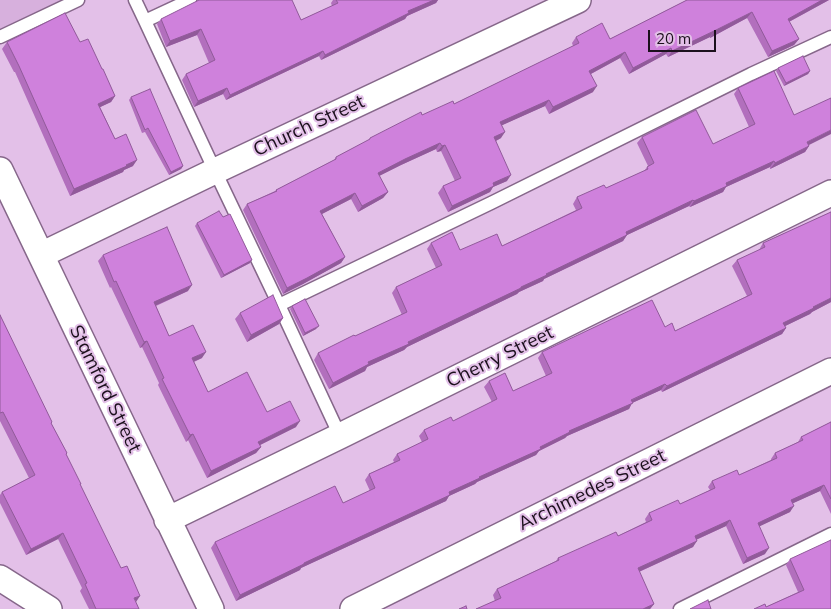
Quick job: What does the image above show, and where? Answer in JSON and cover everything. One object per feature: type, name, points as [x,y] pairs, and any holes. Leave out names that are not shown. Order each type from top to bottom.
[{"type":"street","name":"Church Street","points":[[41,255],[214,171],[578,0]]},
{"type":"street","name":"Stamford Street","points":[[0,170],[211,609]]},
{"type":"street","name":"Cherry Street","points":[[167,520],[831,193]]},
{"type":"street","name":"Archimedes Street","points":[[353,609],[831,371]]},
{"type":"street","points":[[0,578],[48,609]]},
{"type":"lane","points":[[0,37],[78,0]]},
{"type":"lane","points":[[134,0],[146,21],[214,171],[340,436]]},
{"type":"lane","points":[[146,21],[190,0]]},
{"type":"lane","points":[[279,305],[751,74],[831,37]]},
{"type":"lane","points":[[680,609],[831,534]]},
{"type":"shaded area","points":[[0,0],[78,0],[0,37]]},
{"type":"building","points":[[199,0],[292,0],[301,20],[338,3],[336,0],[434,0],[408,11],[409,13],[325,55],[323,51],[230,95],[227,88],[198,101],[186,74],[215,60],[201,29],[170,41],[161,19]]},
{"type":"building","points":[[687,0],[822,0],[788,19],[799,39],[772,51],[752,12],[672,51],[671,48],[633,68],[625,52],[589,71],[597,86],[553,107],[549,100],[500,122],[505,132],[494,137],[511,175],[493,183],[494,186],[452,206],[443,186],[461,178],[445,145],[442,146],[440,143],[378,173],[388,192],[362,206],[355,193],[320,211],[345,257],[287,288],[247,204],[277,191],[370,138],[421,112],[422,115],[453,101],[454,104],[579,43],[576,37],[602,23],[610,39]]},
{"type":"building","points":[[65,13],[80,42],[88,39],[115,96],[98,104],[115,139],[126,134],[137,160],[74,189],[7,42]]},
{"type":"building","points":[[803,56],[810,71],[786,83],[778,68]]},
{"type":"building","points":[[774,71],[794,115],[831,98],[831,130],[807,142],[809,146],[775,163],[774,161],[726,183],[727,186],[626,232],[627,235],[408,342],[409,344],[368,362],[369,364],[333,383],[318,353],[407,312],[396,287],[442,265],[431,243],[452,232],[460,250],[497,234],[502,246],[582,208],[577,197],[604,185],[606,188],[648,169],[647,167],[654,163],[642,137],[696,110],[713,144],[755,124],[738,88]]},
{"type":"building","points":[[150,89],[183,166],[171,172],[148,128],[145,130],[131,97]]},
{"type":"building","points":[[219,211],[223,217],[230,214],[252,260],[224,275],[197,223]]},
{"type":"building","points":[[831,212],[831,298],[783,323],[786,328],[667,386],[665,384],[631,400],[633,403],[569,431],[540,447],[541,449],[449,492],[450,495],[240,595],[215,542],[335,486],[343,503],[375,488],[369,474],[400,460],[397,454],[428,439],[424,430],[451,417],[453,421],[497,399],[489,381],[505,373],[513,391],[552,373],[542,352],[652,300],[665,327],[672,323],[675,331],[752,294],[737,260],[765,247],[763,243]]},
{"type":"building","points":[[167,227],[192,285],[154,302],[169,336],[193,325],[206,352],[192,358],[208,392],[247,372],[267,412],[290,401],[300,421],[258,442],[261,447],[211,471],[193,434],[190,435],[162,379],[164,378],[147,341],[144,342],[116,281],[114,282],[103,255]]},
{"type":"building","points":[[273,295],[283,318],[251,335],[240,313]]},
{"type":"building","points":[[305,299],[319,326],[305,333],[292,306]]},
{"type":"building","points":[[0,315],[121,568],[127,566],[140,596],[134,598],[139,609],[96,609],[85,584],[87,583],[63,533],[31,549],[2,492],[35,475],[3,412],[0,413]]},
{"type":"building","points":[[831,422],[831,499],[824,485],[791,500],[794,506],[758,523],[769,548],[747,558],[730,520],[695,536],[697,541],[638,568],[654,604],[643,609],[476,609],[501,598],[497,589],[559,560],[558,558],[616,532],[618,536],[652,520],[649,513],[678,500],[680,504],[715,488],[712,481],[737,470],[739,475],[777,458],[775,453],[803,440],[801,437]]},
{"type":"building","points":[[831,540],[831,609],[754,609],[765,604],[766,607],[804,590],[790,559]]},
{"type":"building","points":[[708,600],[711,609],[690,609]]}]
